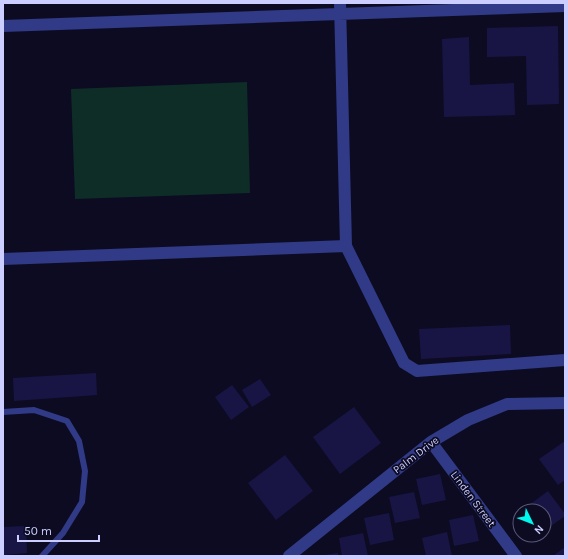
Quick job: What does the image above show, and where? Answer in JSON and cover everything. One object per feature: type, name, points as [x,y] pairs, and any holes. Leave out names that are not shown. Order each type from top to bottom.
[{"type":"street","points":[[3,26],[340,8],[565,6]]},
{"type":"street","points":[[340,8],[346,246],[404,363],[417,371],[565,360]]},
{"type":"street","points":[[3,259],[346,246]]},
{"type":"street","name":"Palm Drive","points":[[289,556],[431,442],[468,420],[507,404],[565,403]]},
{"type":"street","name":"Linden Street","points":[[431,442],[516,556]]},
{"type":"lane","points":[[3,412],[34,410],[67,421],[79,441],[85,471],[82,502],[63,533],[42,556]]},
{"type":"green space","points":[[247,82],[250,193],[75,199],[71,89]]},
{"type":"building","points":[[558,26],[559,104],[527,105],[526,56],[487,57],[487,28]]},
{"type":"building","points":[[469,37],[470,85],[514,83],[515,115],[444,117],[442,39]]},
{"type":"building","points":[[510,325],[511,354],[421,359],[419,329]]},
{"type":"building","points":[[96,373],[97,395],[14,401],[13,378]]},
{"type":"building","points":[[260,379],[271,395],[252,407],[242,390]]},
{"type":"building","points":[[232,385],[249,407],[231,420],[215,397]]},
{"type":"building","points":[[354,407],[381,443],[340,474],[313,437]]},
{"type":"building","points":[[565,441],[565,480],[558,485],[539,459]]},
{"type":"building","points":[[285,455],[313,491],[276,520],[248,483]]},
{"type":"building","points":[[440,474],[446,500],[422,505],[416,479]]},
{"type":"building","points":[[548,491],[565,516],[552,525],[552,503],[532,503]]},
{"type":"building","points":[[414,492],[420,518],[395,523],[389,497]]},
{"type":"building","points":[[389,513],[394,540],[370,545],[364,518]]},
{"type":"building","points":[[473,515],[479,541],[454,546],[449,520]]},
{"type":"building","points":[[26,526],[27,553],[3,555],[3,527]]},
{"type":"building","points":[[447,532],[452,556],[426,556],[422,538]]},
{"type":"building","points":[[363,533],[368,556],[342,556],[339,538]]},
{"type":"building","points":[[565,547],[565,556],[553,556]]},
{"type":"building","points":[[338,553],[338,556],[325,556],[325,555]]}]
